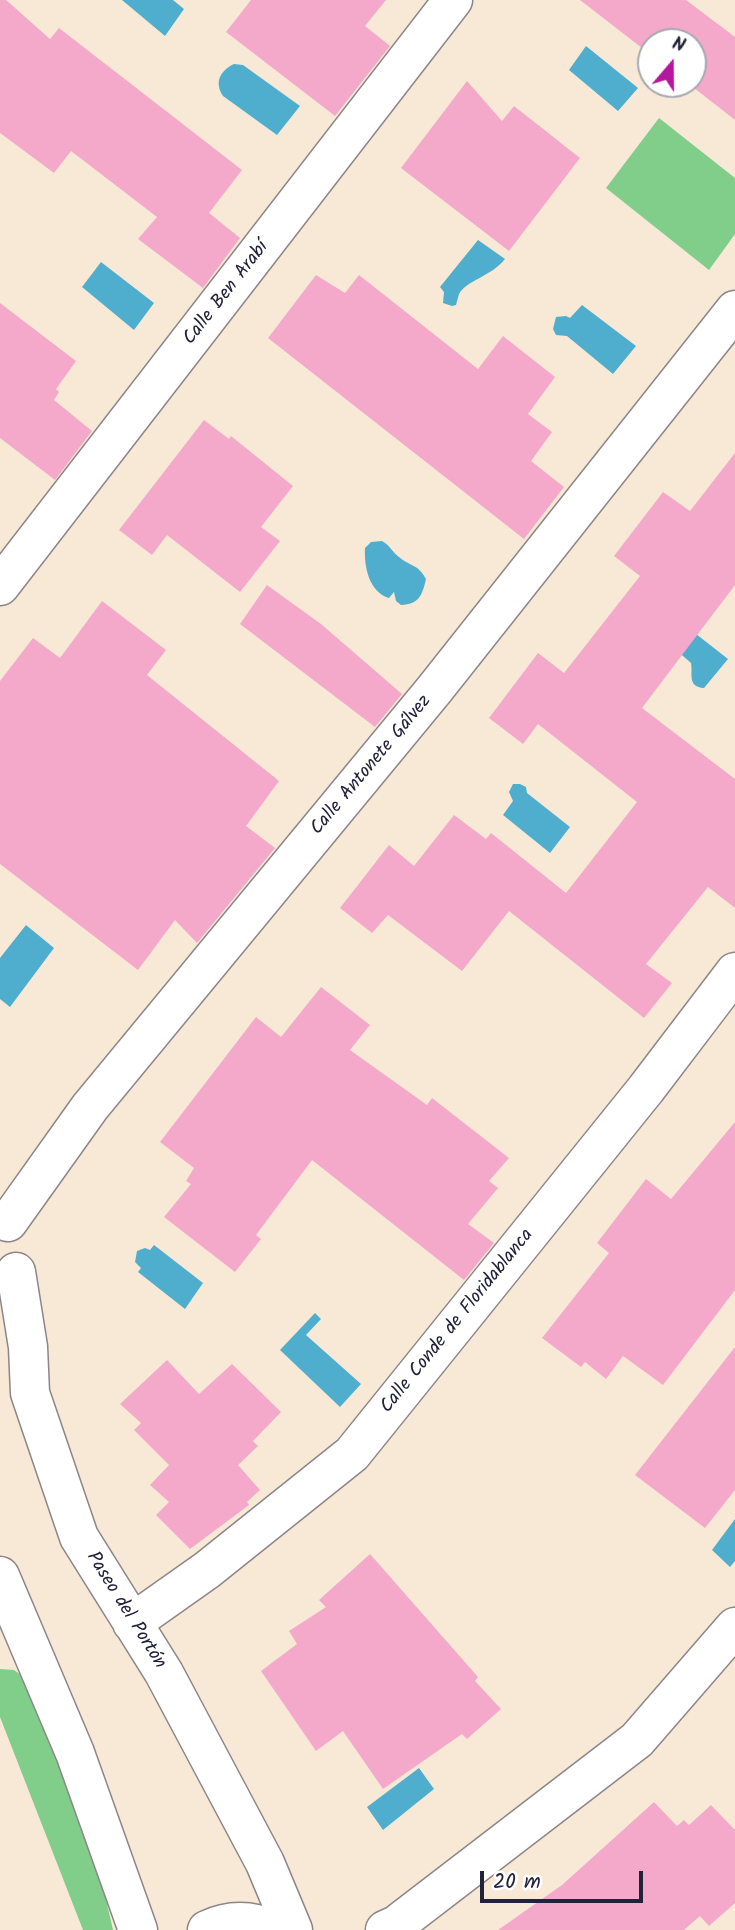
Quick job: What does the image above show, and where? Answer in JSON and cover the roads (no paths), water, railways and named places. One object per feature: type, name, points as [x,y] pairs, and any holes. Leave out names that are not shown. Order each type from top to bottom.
[{"type":"street","name":"Calle Ben Arabí","points":[[0,586],[453,0]]},
{"type":"street","name":"Calle Antonete Gálvez","points":[[4,1217],[90,1107],[434,690],[735,310]]},
{"type":"street","name":"Calle Conde de Floridablanca","points":[[132,1623],[207,1570],[352,1454],[646,1089],[735,972]]},
{"type":"street","name":"Paseo del Portón","points":[[4,1217],[14,1244],[8,1288],[27,1347],[30,1393],[79,1537],[164,1673],[265,1863],[293,1930]]},
{"type":"street","points":[[5,1599],[75,1753],[138,1930]]},
{"type":"street","points":[[385,1930],[397,1925],[637,1740],[735,1627]]},
{"type":"street","points":[[207,1930],[235,1921],[258,1923],[274,1930]]},
{"type":"water","points":[[122,0],[173,0],[184,9],[165,36]]},
{"type":"water","points":[[586,46],[637,89],[618,111],[569,70]]},
{"type":"water","points":[[234,64],[243,65],[300,106],[277,135],[223,96],[219,86],[220,77]]},
{"type":"water","points":[[478,240],[505,259],[463,289],[456,305],[443,303],[444,292],[440,287]]},
{"type":"water","points":[[101,262],[154,303],[134,330],[82,287]]},
{"type":"water","points":[[582,305],[636,346],[613,374],[567,336],[556,335],[553,329],[556,317],[570,318]]},
{"type":"water","points":[[382,541],[420,571],[426,579],[416,601],[401,605],[396,601],[394,592],[389,598],[372,585],[367,571],[365,548],[371,542]]},
{"type":"water","points":[[682,623],[728,659],[704,688],[693,683],[691,663],[667,642]]},
{"type":"water","points":[[513,784],[526,787],[527,793],[570,827],[550,853],[503,815],[513,801],[509,792]]},
{"type":"water","points":[[26,925],[54,948],[10,1007],[0,999],[0,958]]},
{"type":"water","points":[[154,1245],[203,1283],[185,1309],[138,1272],[141,1268],[135,1262],[137,1251],[145,1248],[150,1250]]},
{"type":"water","points":[[315,1313],[321,1319],[306,1335],[361,1384],[340,1407],[280,1350]]},
{"type":"water","points":[[735,1519],[735,1561],[730,1567],[712,1550]]},
{"type":"water","points":[[419,1768],[434,1789],[383,1830],[367,1807]]}]
